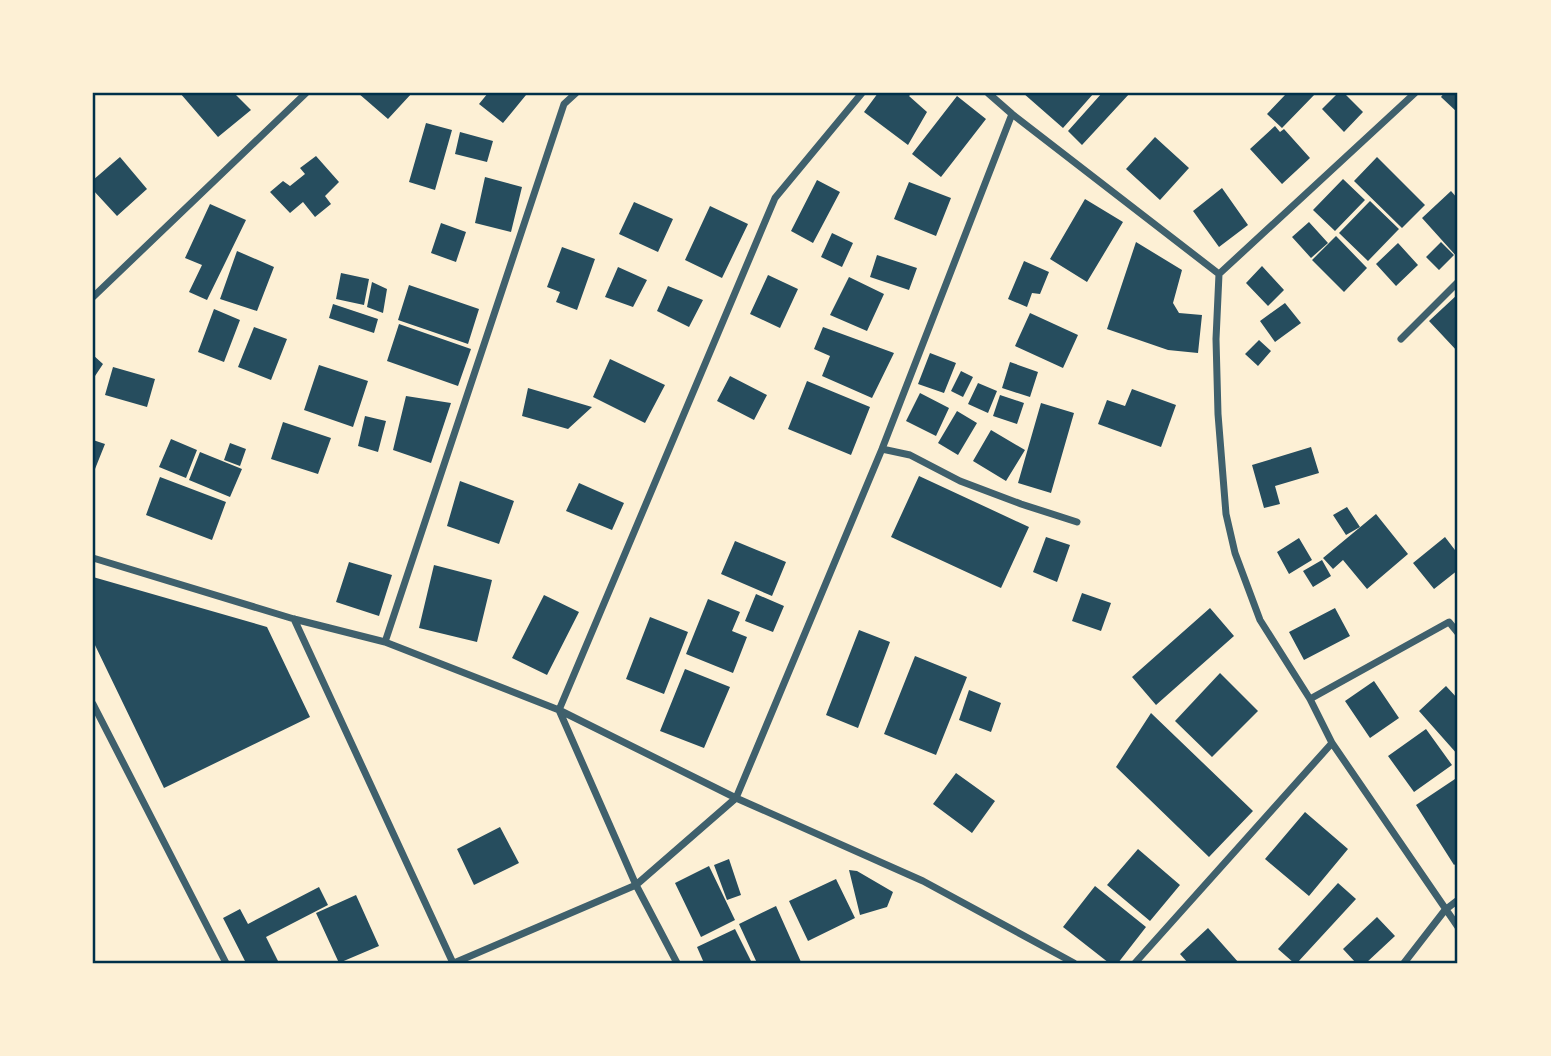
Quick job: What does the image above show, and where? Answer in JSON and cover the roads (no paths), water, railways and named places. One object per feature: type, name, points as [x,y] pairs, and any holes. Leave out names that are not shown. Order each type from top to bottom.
[{"type":"street","points":[[93,297],[306,93]]},
{"type":"street","points":[[385,642],[564,104],[576,93]]},
{"type":"street","points":[[677,963],[636,885],[559,710],[775,198],[862,93]]},
{"type":"street","points":[[988,93],[1219,274]]},
{"type":"street","points":[[1415,93],[1219,274],[1216,339],[1218,414],[1226,514],[1235,553],[1260,621],[1310,699],[1332,743],[1458,927]]},
{"type":"street","points":[[294,619],[454,963],[636,885],[736,797],[882,449],[1012,114]]},
{"type":"street","points":[[1401,339],[1458,282]]},
{"type":"street","points":[[882,449],[910,455],[960,481],[1077,522]]},
{"type":"street","points":[[93,558],[294,619],[385,642],[559,710],[736,797],[923,881],[1074,963]]},
{"type":"street","points":[[1310,699],[1449,622],[1458,632]]},
{"type":"street","points":[[93,704],[226,963]]},
{"type":"street","points":[[1135,963],[1332,743]]},
{"type":"street","points":[[1404,963],[1445,910],[1458,900]]}]
